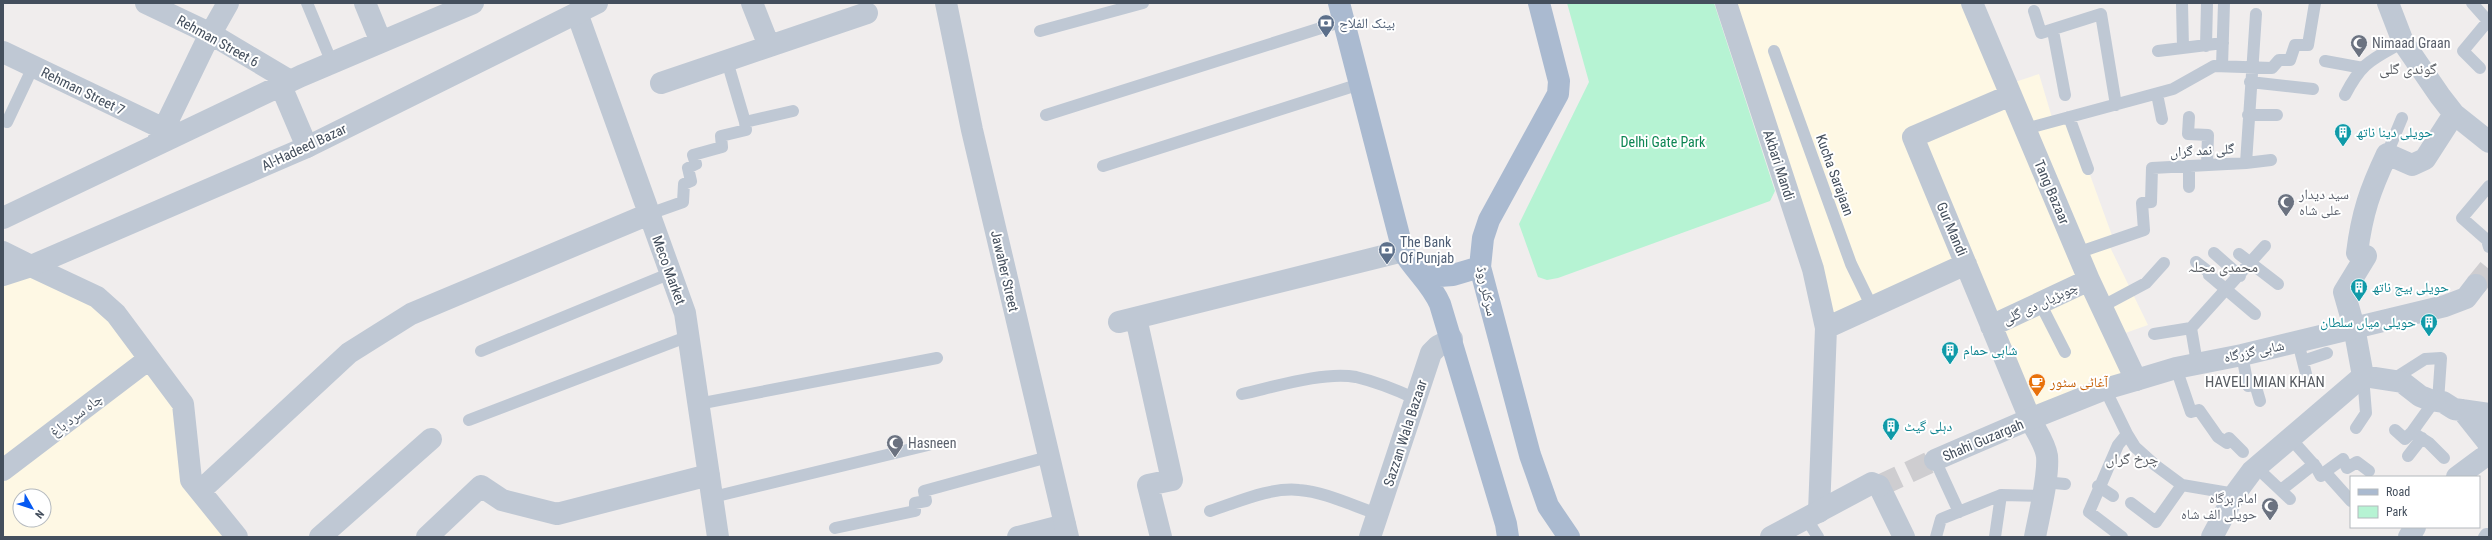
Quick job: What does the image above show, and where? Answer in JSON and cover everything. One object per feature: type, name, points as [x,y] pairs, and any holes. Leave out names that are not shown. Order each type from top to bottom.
[{"type":"main road","name":"سرکلر روڈ","points":[[1539,3],[1559,81],[1558,94],[1489,220],[1483,238],[1480,267],[1530,455],[1548,506],[1569,537]]},
{"type":"main road","points":[[1341,12],[1403,251],[1408,260],[1425,277],[1440,304],[1452,339],[1506,524],[1508,537]]},
{"type":"main road","points":[[1425,277],[1453,275],[1480,267]]},
{"type":"street","points":[[160,137],[228,3]]},
{"type":"street","points":[[365,3],[381,42]]},
{"type":"street","points":[[3,218],[160,137],[474,3]]},
{"type":"street","name":"Al-Hadeed Bazar","points":[[3,275],[31,266],[307,147],[597,3]]},
{"type":"street","points":[[752,3],[769,46]]},
{"type":"street","name":"Jawaher Street","points":[[946,3],[972,130],[1048,457],[1067,531]]},
{"type":"street","name":"Akbari Mandi","points":[[1726,3],[1813,269],[1826,328],[1812,515]]},
{"type":"street","name":"Tang Bazaar","points":[[1972,3],[2077,253],[2136,380]]},
{"type":"street","points":[[2388,3],[2403,42],[2454,114],[2489,142]]},
{"type":"street","name":"Rehman Street 6","points":[[160,6],[211,34],[285,83]]},
{"type":"street","name":"Meco Market","points":[[577,13],[685,313],[717,537]]},
{"type":"street","points":[[661,83],[867,13]]},
{"type":"street","name":"Rehman Street 7","points":[[3,52],[160,137]]},
{"type":"street","points":[[285,83],[307,147]]},
{"type":"street","name":"Gur Mandi","points":[[2011,95],[1913,137],[2047,457],[2050,487],[2035,537]]},
{"type":"street","points":[[2363,376],[2354,327],[2344,292],[2366,256],[2357,253],[2360,224],[2368,193],[2387,154],[2412,165],[2425,159],[2454,114]]},
{"type":"street","points":[[200,491],[349,353],[411,314],[649,214]]},
{"type":"street","points":[[1160,537],[1148,485],[1172,480],[1128,320],[1403,251]]},
{"type":"street","points":[[3,252],[97,297],[116,314],[148,359],[183,404],[191,480],[234,536]]},
{"type":"street","points":[[1826,328],[1966,264]]},
{"type":"street","name":"چوہڑیاں دی گلی","points":[[1992,326],[2089,280]]},
{"type":"street","name":"شاہی گزرگاہ","points":[[2030,419],[2106,389],[2176,368],[2242,355],[2301,351],[2354,327],[2445,306],[2466,298],[2476,285]]},
{"type":"street","name":"Sazzan Wala Bazaar","points":[[1370,537],[1431,353],[1438,346],[1452,339]]},
{"type":"street","name":"چاہ سرد باغ","points":[[3,470],[148,359]]},
{"type":"street","points":[[2212,537],[2250,460],[2291,439],[2363,376],[2402,382],[2420,396],[2437,400],[2462,410],[2489,414]]},
{"type":"street","points":[[2458,476],[2488,454],[2489,444],[2462,410]]},
{"type":"street","name":"Shahi Guzargah","points":[[1935,460],[2030,419]]},
{"type":"street","points":[[320,537],[431,439]]},
{"type":"street","points":[[427,537],[482,486],[502,500],[557,514],[709,475]]},
{"type":"street","points":[[1771,537],[1872,483],[1879,486],[1904,537]]},
{"type":"street","points":[[1018,537],[1067,531]]},
{"type":"lane","points":[[307,3],[332,63]]},
{"type":"lane","points":[[1040,31],[1143,3]]},
{"type":"lane","points":[[2182,3],[2183,48]]},
{"type":"lane","points":[[2206,46],[2207,3]]},
{"type":"lane","points":[[2222,66],[2224,3]]},
{"type":"lane","points":[[2025,129],[2173,90],[2214,66],[2272,68],[2280,60],[2290,60],[2295,45],[2308,45],[2315,3]]},
{"type":"lane","points":[[2472,3],[2488,21],[2463,51],[2480,68]]},
{"type":"lane","points":[[2034,11],[2041,33],[2053,31],[2101,14],[2116,105]]},
{"type":"lane","points":[[1046,115],[1341,12]]},
{"type":"lane","name":"گلی نمد گراں","points":[[2077,253],[2144,230],[2142,203],[2151,202],[2152,168],[2246,163],[2250,82],[2256,14]]},
{"type":"lane","points":[[2053,31],[2065,95]]},
{"type":"lane","points":[[2345,95],[2368,61],[2403,42]]},
{"type":"lane","points":[[2158,51],[2223,43]]},
{"type":"lane","name":"Kucha Sarajaan","points":[[1774,51],[1851,264],[1872,307]]},
{"type":"lane","points":[[649,214],[683,202],[684,184],[691,182],[688,168],[696,164],[693,155],[722,146],[721,136],[746,130],[745,122],[726,61]]},
{"type":"lane","points":[[2325,61],[2363,68]]},
{"type":"lane","points":[[7,122],[33,67]]},
{"type":"lane","points":[[2250,82],[2313,88]]},
{"type":"lane","points":[[1103,166],[1360,84]]},
{"type":"lane","points":[[2157,94],[2162,119]]},
{"type":"lane","points":[[745,122],[793,111]]},
{"type":"lane","points":[[2248,115],[2277,115]]},
{"type":"lane","points":[[2069,117],[2088,169]]},
{"type":"lane","points":[[2189,117],[2188,134],[2208,135],[2207,165]]},
{"type":"lane","points":[[2387,154],[2402,118]]},
{"type":"lane","points":[[2246,163],[2271,160]]},
{"type":"lane","points":[[2189,166],[2189,187]]},
{"type":"lane","points":[[2489,186],[2462,218],[2487,240],[2489,247]]},
{"type":"lane","points":[[2154,334],[2191,328],[2227,291],[2265,246]]},
{"type":"lane","points":[[2214,253],[2240,276]]},
{"type":"lane","points":[[2239,254],[2278,284]]},
{"type":"lane","points":[[2196,262],[2227,291],[2255,314]]},
{"type":"lane","points":[[2101,307],[2134,282],[2146,283],[2164,263]]},
{"type":"lane","points":[[481,351],[671,273]]},
{"type":"lane","points":[[2040,303],[2065,352]]},
{"type":"lane","points":[[2191,328],[2197,363]]},
{"type":"lane","points":[[469,420],[688,336]]},
{"type":"lane","points":[[2307,378],[2301,351],[2327,353]]},
{"type":"lane","points":[[2242,355],[2248,386],[2255,384],[2260,401]]},
{"type":"lane","points":[[698,404],[937,358]]},
{"type":"lane","points":[[2392,380],[2425,358],[2441,358],[2437,400],[2417,435],[2408,456]]},
{"type":"lane","points":[[2176,368],[2191,412],[2200,410],[2218,438],[2227,443],[2229,438],[2290,499]]},
{"type":"lane","points":[[2356,428],[2366,413],[2363,376]]},
{"type":"lane","points":[[1242,394],[1316,378],[1355,377],[1394,389],[1416,399]]},
{"type":"lane","points":[[2106,389],[2126,434],[2135,447],[2155,465],[2182,485],[2234,494]]},
{"type":"lane","points":[[2396,430],[2405,439],[2417,435]]},
{"type":"lane","points":[[2122,537],[2089,512],[2098,486],[2118,445],[2126,434]]},
{"type":"lane","points":[[2417,435],[2444,458]]},
{"type":"lane","points":[[2291,439],[2314,464],[2321,476],[2344,459],[2347,468],[2356,462],[2369,471]]},
{"type":"lane","points":[[712,497],[928,445]]},
{"type":"lane","points":[[835,528],[916,511],[915,503],[926,500],[924,491],[1048,457]]},
{"type":"lane","points":[[1935,460],[1959,512]]},
{"type":"lane","points":[[2281,490],[2314,464]]},
{"type":"lane","points":[[2325,472],[2350,500]]},
{"type":"lane","points":[[2131,504],[2156,522],[2182,485]]},
{"type":"lane","points":[[2098,486],[2113,496]]},
{"type":"lane","points":[[1936,537],[1941,519],[2001,495],[2050,487]]},
{"type":"lane","points":[[1210,511],[1267,493],[1299,489],[1323,495],[1378,514]]},
{"type":"lane","points":[[1995,537],[2001,495]]},
{"type":"lane","points":[[1812,515],[1818,537]]},
{"type":"lane","points":[[2484,537],[2486,534],[2489,534]]},
{"type":"shaded area","points":[[1723,3],[1975,3],[2009,84],[2039,74],[2053,121],[2069,117],[2114,241],[2108,243],[2148,325],[2117,336],[2136,380],[2030,419],[1966,264],[1826,328]]},
{"type":"shaded area","points":[[31,266],[91,294],[183,404],[190,470],[231,537],[3,537],[3,277]]},
{"type":"green space","name":"Delhi Gate Park","points":[[1567,3],[1714,3],[1775,191],[1770,201],[1558,278],[1547,280],[1538,277],[1519,224],[1589,82]]},
{"type":"tunnel","points":[[2476,285],[2489,269]]},
{"type":"tunnel","points":[[1879,486],[1935,460]]},
{"type":"place","name":"بینک الفلاح","points":[[1326,38]]},
{"type":"place","name":"Nimaad Graan","points":[[2359,58]]},
{"type":"place","name":"حویلی دینا ناتھ","points":[[2343,147]]},
{"type":"place","name":"سید دیدار علی شاہ","points":[[2286,217]]},
{"type":"place","name":"The Bank Of Punjab","points":[[1387,265]]},
{"type":"place","name":"حویلی بیج ناتھ","points":[[2359,302]]},
{"type":"place","name":"حویلی میاں سلطان","points":[[2429,337]]},
{"type":"place","name":"شاہی حمام","points":[[1950,365]]},
{"type":"place","name":"آغاٹی سٹور","points":[[2037,397]]},
{"type":"place","name":"دہلی گیٹ","points":[[1891,441]]},
{"type":"place","name":"Hasneen","points":[[895,458]]},
{"type":"place","name":"امام برگاہ حویلی الف شاہ","points":[[2270,521]]},
{"type":"district","name":"گوندی گلی","points":[[2408,69]]},
{"type":"district","name":"محمدی محلہ","points":[[2223,267]]},
{"type":"district","name":"HAVELI MIAN KHAN","points":[[2265,382]]},
{"type":"district","name":"چرخ گراں","points":[[2132,459]]}]
